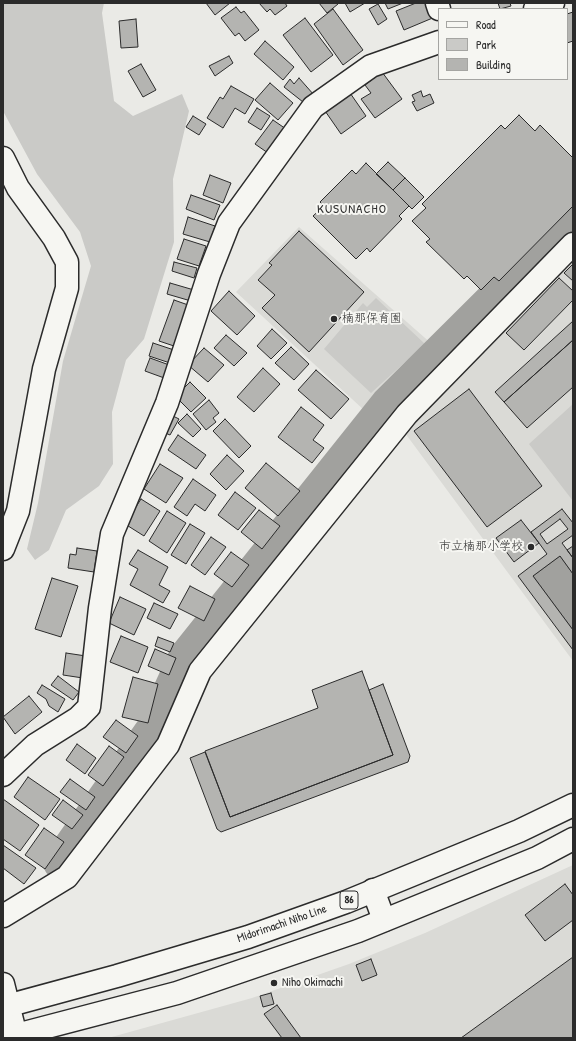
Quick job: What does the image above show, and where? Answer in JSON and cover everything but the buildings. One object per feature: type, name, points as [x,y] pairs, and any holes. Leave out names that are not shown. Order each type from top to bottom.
[{"type":"street","points":[[538,8],[553,3]]},
{"type":"street","points":[[3,776],[35,744],[78,718],[89,706],[100,608],[112,534],[166,403],[209,274],[230,223],[313,107],[371,66],[438,42]]},
{"type":"street","points":[[3,158],[18,188],[54,238],[67,262],[67,288],[44,369],[18,511],[3,550]]},
{"type":"street","points":[[3,916],[67,877],[168,745],[200,671],[407,414],[573,244]]},
{"type":"street","name":"Midorimachi Niho Line","points":[[5,1007],[117,976],[248,937],[373,890],[519,831],[573,805]]},
{"type":"street","points":[[3,984],[5,1007],[11,1037],[177,993],[384,920],[537,858],[573,839]]},
{"type":"street","points":[[373,890],[384,920]]},
{"type":"shaded area","name":"楠那保育園","points":[[299,227],[433,345],[365,411],[236,292]]},
{"type":"shaded area","name":"市立楠那小学校","points":[[573,258],[573,661],[405,433]]},
{"type":"shaded area","points":[[560,556],[573,574],[573,630],[533,576]]},
{"type":"shaded area","points":[[573,865],[573,1038],[108,1038],[252,998],[349,964],[425,933]]},
{"type":"green space","points":[[3,3],[104,3],[102,13],[114,101],[133,116],[182,94],[189,111],[173,179],[174,242],[144,339],[126,360],[112,412],[113,464],[99,486],[66,510],[49,550],[35,560],[27,549],[38,503],[63,361],[91,266],[80,232],[37,174],[3,111]]},
{"type":"green space","points":[[376,298],[425,344],[371,393],[324,349],[363,303],[367,307]]},
{"type":"green space","points":[[573,404],[573,501],[529,444]]},
{"type":"waterway","points":[[62,862],[154,731],[187,658],[389,405],[573,222]]},
{"type":"place","name":"楠那保育園","points":[[334,319]]},
{"type":"place","name":"市立楠那小学校","points":[[531,547]]},
{"type":"place","name":"Niho Okimachi","points":[[274,983]]},
{"type":"district","name":"KUSUNACHO","points":[[352,210]]}]
